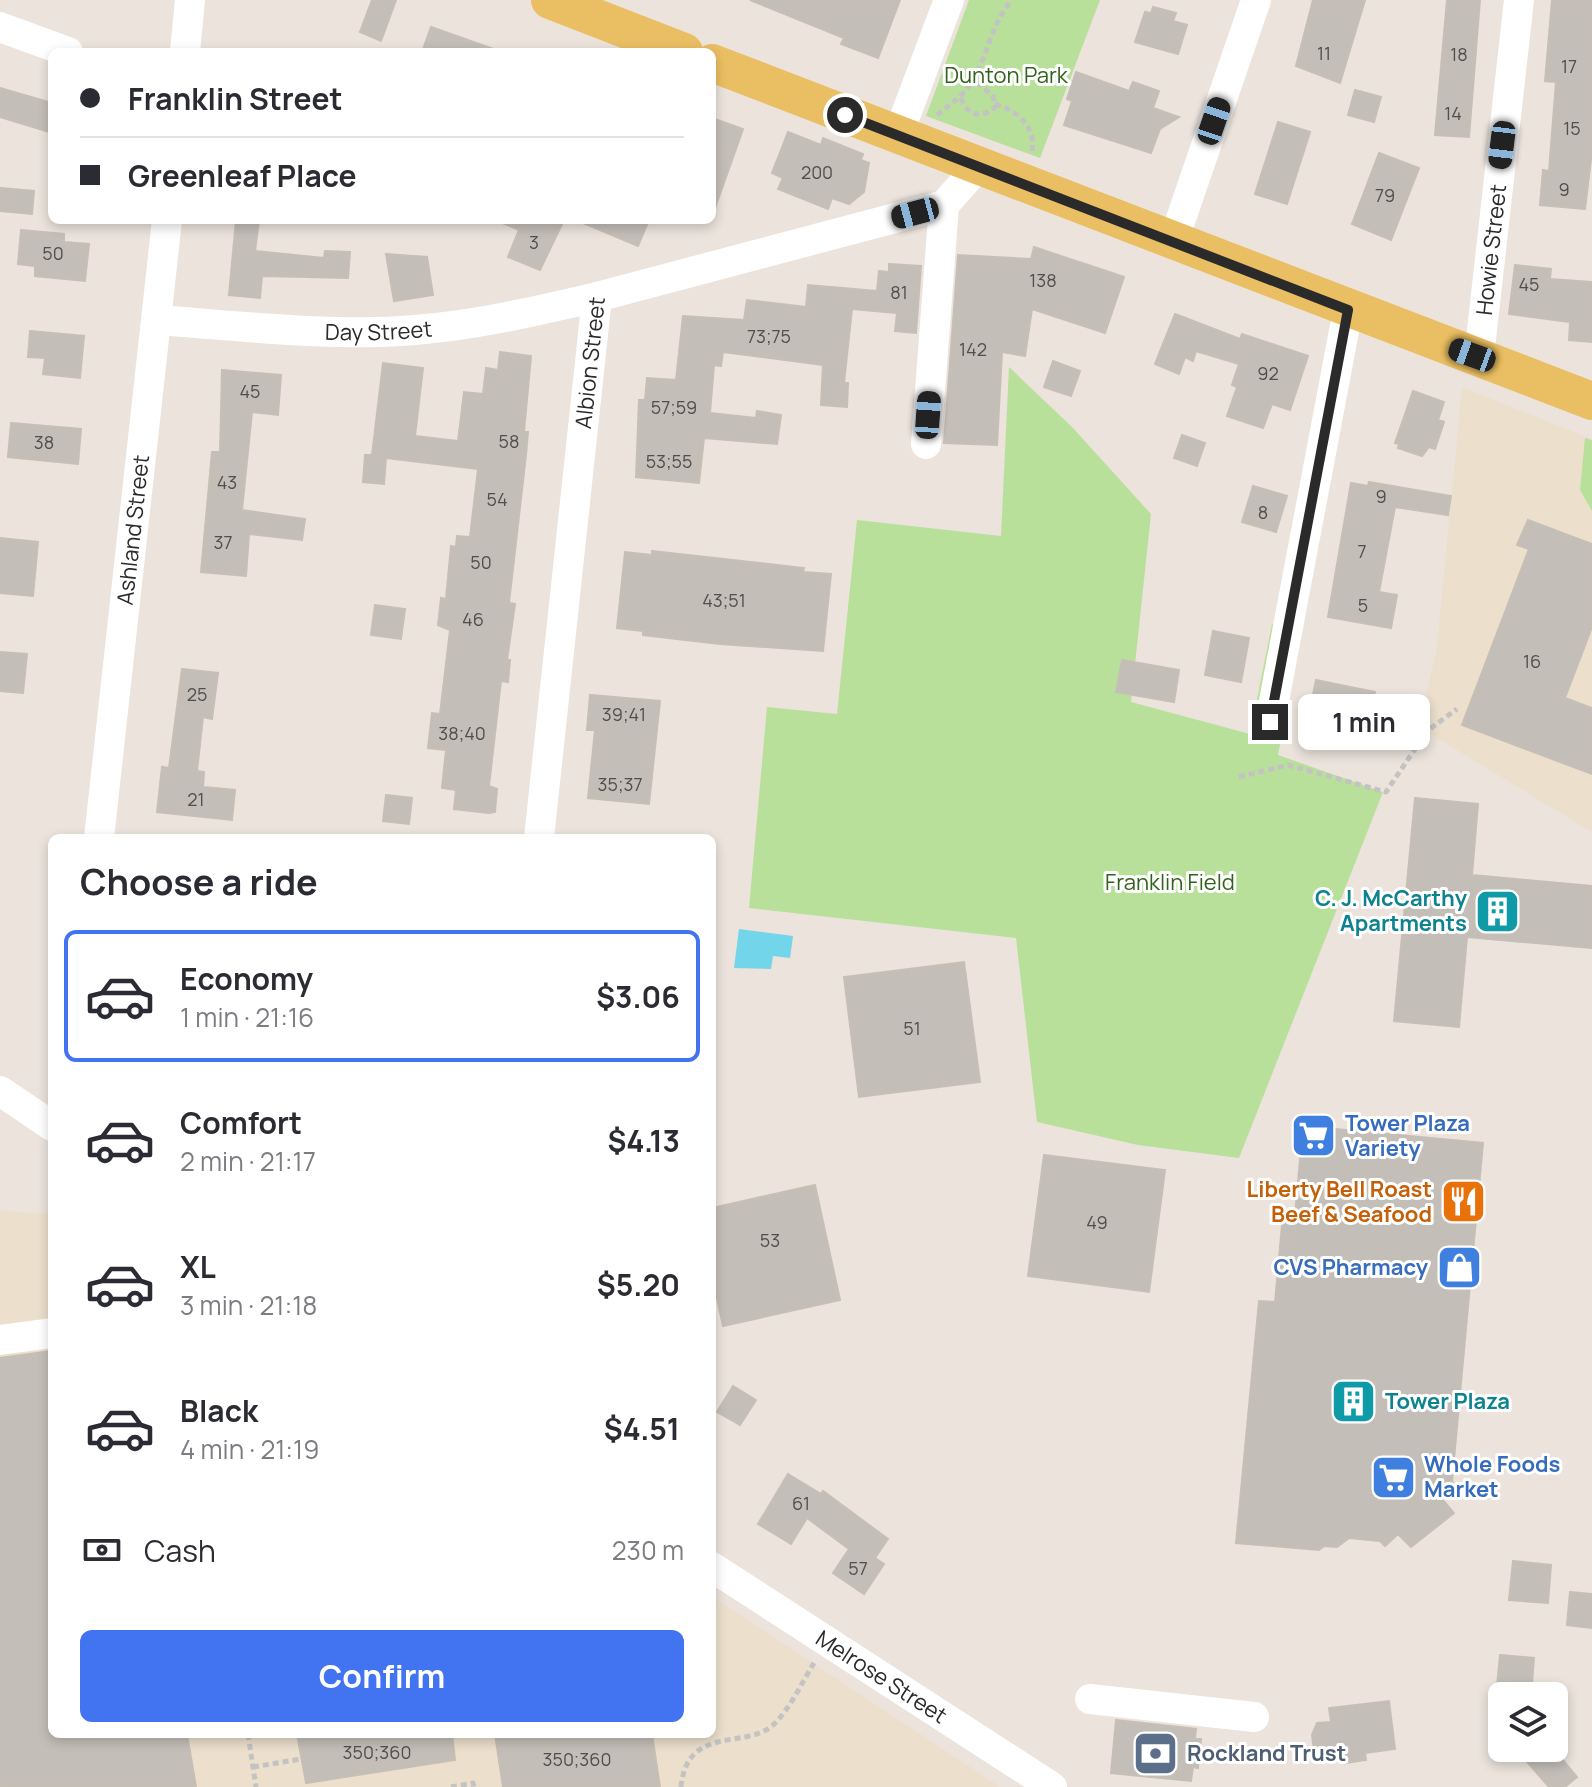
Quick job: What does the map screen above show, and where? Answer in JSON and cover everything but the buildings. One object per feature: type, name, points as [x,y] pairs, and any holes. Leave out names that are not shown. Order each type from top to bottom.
[{"type":"main road","points":[[550,0],[674,48]]},
{"type":"main road","points":[[716,65],[1348,310],[1592,401]]},
{"type":"street","points":[[185,48],[190,0]]},
{"type":"street","points":[[898,135],[949,0]]},
{"type":"street","points":[[1173,242],[1256,0]]},
{"type":"street","name":"Howie Street","points":[[1479,357],[1519,0]]},
{"type":"street","points":[[0,27],[57,48]]},
{"type":"street","points":[[926,444],[944,205],[979,166]]},
{"type":"street","name":"Albion Street","points":[[539,834],[597,297],[944,205]]},
{"type":"street","name":"Ashland Street","points":[[99,834],[167,224]]},
{"type":"street","name":"Day Street","points":[[157,320],[308,331],[398,331],[481,322],[597,297]]},
{"type":"street","points":[[1270,722],[1348,310]]},
{"type":"street","points":[[0,1091],[48,1122]]},
{"type":"street","points":[[0,1340],[48,1334]]},
{"type":"street","name":"Melrose Street","points":[[716,1570],[1052,1787]]},
{"type":"street","points":[[1090,1699],[1254,1717]]},
{"type":"path","points":[[934,118],[960,98],[973,79],[997,23],[1012,0]]},
{"type":"path","points":[[973,79],[989,90],[995,104],[1028,125],[1033,138],[1032,155]]},
{"type":"path","points":[[960,98],[966,110],[975,114],[984,114],[995,104]]},
{"type":"path","points":[[1239,777],[1288,765],[1386,792],[1427,731],[1457,709]]},
{"type":"path","points":[[681,1787],[686,1767],[701,1749],[774,1724],[827,1644]]},
{"type":"path","points":[[249,1738],[256,1787]]},
{"type":"path","points":[[253,1767],[301,1759]]},
{"type":"path","points":[[451,1787],[473,1783],[474,1787]]},
{"type":"shaded area","points":[[1462,387],[1592,439],[1592,832],[1419,727],[1437,647]]},
{"type":"shaded area","points":[[0,1210],[39,1214],[48,1212],[48,1738],[716,1738],[716,1599],[1000,1787],[0,1787]]},
{"type":"green space","name":"Dunton Park","points":[[969,0],[1100,0],[1040,158],[926,116]]},
{"type":"green space","name":"Franklin Field","points":[[1009,367],[1072,427],[1151,514],[1131,702],[1250,734],[1272,624],[1298,650],[1278,755],[1383,792],[1239,1158],[1138,1145],[1037,1122],[1016,938],[749,908],[767,707],[837,714],[857,520],[1001,536]]},
{"type":"green space","points":[[1585,438],[1592,440],[1592,511],[1580,490]]},
{"type":"water","points":[[739,929],[793,936],[790,958],[773,956],[771,969],[734,968]]},
{"type":"place","name":"C. J. McCarthy Apartments","points":[[1498,911]]},
{"type":"place","name":"Tower Plaza Variety","points":[[1314,1136]]},
{"type":"place","name":"Liberty Bell Roast Beef & Seafood","points":[[1463,1202]]},
{"type":"place","name":"CVS Pharmacy","points":[[1459,1267]]},
{"type":"place","name":"Tower Plaza","points":[[1354,1401]]},
{"type":"place","name":"Whole Foods Market","points":[[1393,1477]]},
{"type":"place","name":"Rockland Trust","points":[[1156,1753]]},
{"type":"route","points":[[845,115],[1348,310],[1270,722]]}]
